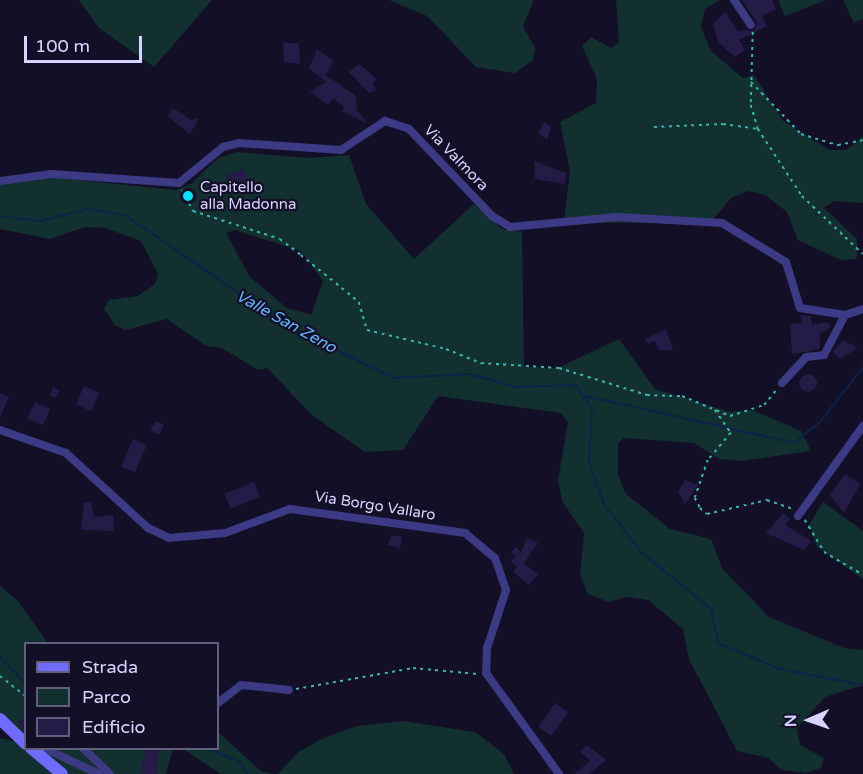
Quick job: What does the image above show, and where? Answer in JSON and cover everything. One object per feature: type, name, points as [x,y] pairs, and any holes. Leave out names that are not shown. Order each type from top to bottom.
[{"type":"street","points":[[734,0],[751,25]]},
{"type":"street","name":"Via Valmora","points":[[179,183],[223,147],[239,143],[341,150],[377,124],[391,122],[409,129],[492,216],[510,227],[618,217],[722,223],[786,262],[800,308],[845,315],[863,309]]},
{"type":"street","points":[[0,181],[52,174],[179,183]]},
{"type":"street","points":[[782,383],[806,357],[824,355],[845,315]]},
{"type":"street","points":[[798,515],[863,426]]},
{"type":"street","name":"Via Borgo Vallaro","points":[[0,430],[66,453],[148,528],[169,538],[225,533],[291,509],[307,509],[465,533],[495,558],[506,590],[487,648],[486,673]]},
{"type":"street","points":[[486,673],[559,774]]},
{"type":"street","points":[[219,702],[241,685],[289,690]]},
{"type":"street","points":[[0,719],[24,742]]},
{"type":"street","points":[[33,750],[62,774]]},
{"type":"street","points":[[48,750],[99,774]]},
{"type":"street","points":[[85,750],[110,774]]},
{"type":"path","points":[[751,25],[757,39],[751,82],[758,129],[802,196],[863,254]]},
{"type":"path","points":[[751,82],[801,134],[838,145],[863,140]]},
{"type":"path","points":[[654,127],[723,124],[758,129]]},
{"type":"path","points":[[179,183],[193,211],[280,239],[301,255],[359,302],[367,330],[446,349],[481,363],[560,368],[638,393],[682,396],[714,409],[745,414],[764,405],[782,383]]},
{"type":"path","points":[[714,409],[731,433],[708,460],[695,498],[700,508],[707,514],[767,501],[784,502],[798,515],[824,552],[863,575]]},
{"type":"path","points":[[289,690],[413,668],[486,673]]},
{"type":"path","points":[[0,676],[24,694]]},
{"type":"green space","points":[[79,0],[212,0],[154,67],[99,28]]},
{"type":"green space","points":[[389,0],[534,0],[523,26],[535,48],[533,60],[515,73],[476,67],[427,16]]},
{"type":"green space","points":[[616,0],[720,0],[705,9],[701,27],[711,51],[743,78],[754,75],[783,121],[829,150],[847,150],[863,136],[863,203],[834,201],[824,208],[857,239],[857,259],[841,260],[798,240],[787,212],[765,195],[748,191],[731,198],[709,224],[564,222],[570,171],[560,122],[596,103],[597,79],[582,46],[591,37],[611,48],[619,42]]},
{"type":"green space","points":[[778,0],[826,0],[785,16]]},
{"type":"green space","points":[[843,0],[863,0],[863,19],[854,23]]},
{"type":"green space","points":[[237,152],[310,158],[349,155],[366,204],[414,259],[474,204],[502,229],[522,232],[524,367],[558,368],[619,339],[655,389],[730,412],[752,410],[801,431],[811,451],[741,461],[719,459],[694,443],[624,438],[618,443],[618,475],[626,494],[670,529],[711,539],[722,568],[769,617],[844,648],[863,650],[863,685],[825,697],[797,728],[800,745],[824,758],[821,768],[806,773],[782,770],[768,758],[737,751],[689,659],[683,629],[648,600],[626,597],[609,602],[588,594],[580,575],[584,533],[562,501],[558,480],[568,422],[561,413],[438,396],[403,450],[365,452],[312,415],[267,368],[258,370],[222,348],[206,346],[167,319],[125,330],[115,325],[104,309],[109,300],[138,296],[155,284],[158,274],[141,241],[105,228],[85,227],[50,239],[0,229],[0,184],[36,176],[177,190],[191,184],[218,158]],"holes":[[[235,230],[301,251],[323,281],[311,315],[287,308],[250,277],[226,233]]]},
{"type":"green space","points":[[823,502],[863,531],[863,579],[817,547],[809,525]]},
{"type":"green space","points":[[0,586],[18,601],[47,642],[24,642],[24,750],[173,750],[166,774],[0,774],[0,738],[23,743],[0,719]]},
{"type":"green space","points":[[403,721],[475,732],[504,754],[514,774],[278,774],[298,752],[324,738],[357,726]]},
{"type":"green space","points":[[219,733],[261,771],[274,774],[221,774],[185,750],[219,750]]},
{"type":"building","points":[[742,0],[772,0],[776,9],[762,16],[767,26],[739,40],[745,50],[735,57],[718,42],[713,24],[725,12],[738,31],[755,30],[757,22]]},
{"type":"building","points":[[283,43],[299,43],[300,64],[284,62]]},
{"type":"building","points":[[317,49],[333,61],[326,75],[356,96],[357,110],[368,124],[342,111],[344,107],[333,98],[328,105],[310,92],[326,82],[309,68]]},
{"type":"building","points":[[359,64],[377,79],[372,83],[376,90],[369,93],[349,72]]},
{"type":"building","points":[[173,108],[191,120],[199,118],[190,134],[168,116]]},
{"type":"building","points":[[544,122],[551,127],[547,140],[538,133]]},
{"type":"building","points":[[534,161],[566,173],[565,184],[535,179]]},
{"type":"building","points":[[244,169],[249,184],[231,190],[226,175]]},
{"type":"building","points":[[800,315],[811,316],[812,325],[828,322],[831,327],[820,334],[820,349],[792,354],[790,324],[802,323]]},
{"type":"building","points":[[666,329],[673,350],[659,350],[655,341],[648,344],[645,339]]},
{"type":"building","points":[[843,340],[858,348],[840,359],[833,352]]},
{"type":"building","points":[[808,374],[814,377],[817,383],[814,389],[808,392],[802,389],[799,383],[802,377]]},
{"type":"building","points":[[84,386],[100,393],[91,411],[76,404]]},
{"type":"building","points":[[53,387],[60,390],[56,398],[50,395]]},
{"type":"building","points":[[0,393],[9,397],[0,418]]},
{"type":"building","points":[[35,402],[50,409],[43,425],[27,418]]},
{"type":"building","points":[[156,421],[164,425],[159,435],[150,430]]},
{"type":"building","points":[[133,439],[147,445],[135,472],[121,467]]},
{"type":"building","points":[[845,474],[860,484],[844,513],[830,495]]},
{"type":"building","points":[[685,480],[698,485],[685,504],[678,491]]},
{"type":"building","points":[[254,482],[260,497],[230,509],[224,494]]},
{"type":"building","points":[[84,502],[91,502],[94,517],[113,515],[114,531],[81,530]]},
{"type":"building","points":[[783,513],[790,519],[785,525],[811,541],[804,550],[766,533]]},
{"type":"building","points":[[391,535],[402,537],[400,548],[388,545]]},
{"type":"building","points":[[527,538],[538,543],[524,563],[538,574],[529,585],[513,572],[517,567],[511,562],[515,556],[511,553],[515,547],[521,552]]},
{"type":"building","points":[[555,703],[568,712],[551,736],[538,727]]},
{"type":"building","points":[[24,717],[24,730],[17,722]]},
{"type":"building","points":[[587,745],[606,760],[589,774],[574,774],[590,761],[580,751]]},
{"type":"building","points":[[145,750],[159,750],[157,774],[141,774]]},
{"type":"waterway","name":"Valle San Zeno","points":[[0,216],[40,221],[87,209],[125,215],[288,327],[394,378],[469,374],[516,387],[575,385],[592,408],[589,463],[604,504],[641,552],[711,609],[718,643],[780,669],[863,685]]},
{"type":"waterway","name":"Valle San Zeno","points":[[586,396],[794,443],[820,422],[863,367]]},
{"type":"waterway","points":[[0,657],[24,682]]},
{"type":"waterway","points":[[211,750],[239,761],[248,774]]},
{"type":"place","name":"Capitello alla Madonna","points":[[188,196]]}]
